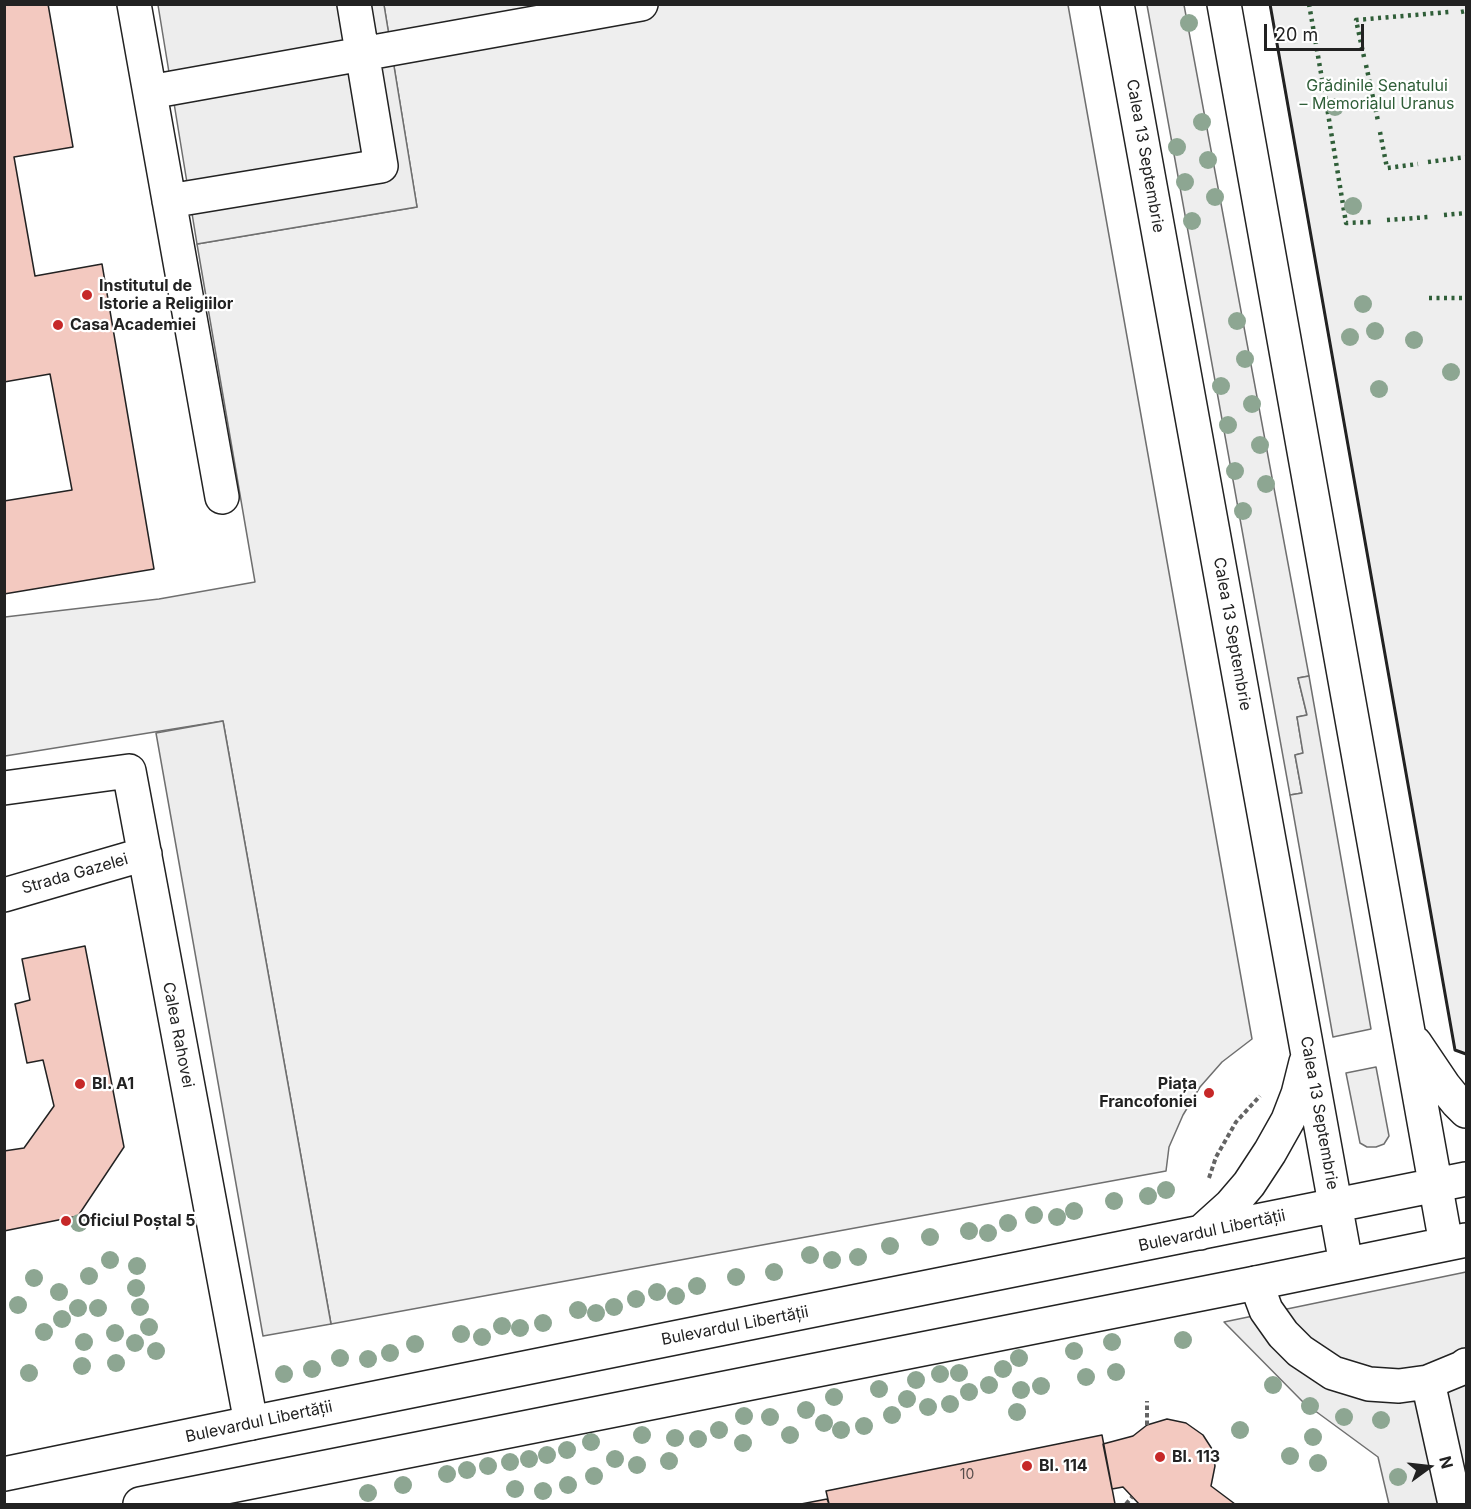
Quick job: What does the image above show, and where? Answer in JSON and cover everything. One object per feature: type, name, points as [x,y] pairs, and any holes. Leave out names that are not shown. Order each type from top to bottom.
[{"type":"main road","points":[[134,4],[222,497]]},
{"type":"main road","points":[[169,201],[381,166],[354,4]]},
{"type":"main road","points":[[150,92],[641,4]]},
{"type":"main road","name":"Calea 13 Septembrie","points":[[1117,4],[1346,1264]]},
{"type":"main road","points":[[140,1504],[1456,1242],[1451,1182],[1407,1031],[1224,4]]},
{"type":"main road","name":"Calea Rahovei","points":[[4,788],[129,771],[250,1423]]},
{"type":"main road","name":"Strada Gazelei","points":[[4,895],[145,854]]},
{"type":"main road","points":[[1407,1031],[1444,1086],[1467,1111]]},
{"type":"main road","points":[[1200,1233],[1249,1184],[1270,1152],[1288,1120],[1308,1057]]},
{"type":"main road","name":"Bulevardul Libertății","points":[[4,1474],[1451,1182]]},
{"type":"main road","points":[[1256,1283],[1266,1310],[1283,1334],[1300,1351],[1333,1373],[1369,1384],[1399,1386],[1428,1382],[1467,1365]]},
{"type":"main road","points":[[1428,1382],[1455,1504]]},
{"type":"path","points":[[1208,1185],[1216,1157],[1236,1122],[1264,1092]]},
{"type":"path","points":[[1147,1401],[1147,1425]]},
{"type":"path","points":[[1126,1504],[1132,1497]]},
{"type":"green space","points":[[384,5],[1068,5],[1252,1039],[1222,1062],[1200,1087],[1183,1115],[1169,1147],[1166,1171],[331,1324],[223,721],[5,756],[5,617],[159,599],[255,582],[197,244],[417,207]]},
{"type":"green space","points":[[1147,5],[1184,5],[1309,676],[1298,678],[1307,715],[1297,717],[1303,753],[1295,755],[1302,793],[1290,795]]},
{"type":"green space","name":"Grădinile Senatului – Memorialul Uranus","points":[[1270,5],[1466,5],[1466,1054],[1455,1050]]},
{"type":"green space","points":[[1376,1067],[1389,1136],[1384,1144],[1367,1147],[1360,1143],[1346,1073]]},
{"type":"shaded area","points":[[158,5],[384,5],[417,207],[197,244]]},
{"type":"shaded area","points":[[1309,676],[1371,1029],[1333,1037],[1290,795],[1302,793],[1295,755],[1303,753],[1297,717],[1307,715],[1298,678]]},
{"type":"shaded area","points":[[223,721],[331,1324],[263,1336],[156,733]]},
{"type":"shaded area","points":[[1466,1272],[1466,1504],[1389,1504],[1378,1457],[1303,1402],[1224,1322]]},
{"type":"building","name":"Casa Academiei","points":[[4,4],[48,4],[73,147],[14,157],[35,276],[102,264],[154,569],[4,594],[4,501],[72,490],[50,374],[4,382]]},
{"type":"building","name":"Bl. A1","points":[[85,946],[124,1147],[78,1216],[4,1231],[4,1151],[24,1148],[54,1106],[43,1060],[27,1063],[15,1004],[30,1000],[22,959]]},
{"type":"building","name":"Bl. 113","points":[[1167,1419],[1186,1423],[1203,1435],[1212,1449],[1215,1466],[1211,1486],[1235,1504],[1139,1504],[1123,1487],[1112,1489],[1103,1444],[1133,1436],[1147,1425]]},
{"type":"building","name":"Bl. 114","points":[[1102,1435],[1115,1504],[829,1504],[826,1491]]},
{"type":"building","points":[[827,1499],[829,1504],[801,1504]]},
{"type":"hedge","points":[[1309,4],[1322,79]]},
{"type":"hedge","points":[[1461,12],[1466,11]]},
{"type":"hedge","points":[[1364,57],[1356,20],[1449,12]]},
{"type":"hedge","points":[[1366,65],[1378,121]]},
{"type":"hedge","points":[[1324,89],[1346,223],[1371,222]]},
{"type":"hedge","points":[[1380,132],[1387,168],[1418,164]]},
{"type":"hedge","points":[[1428,162],[1466,157]]},
{"type":"hedge","points":[[1444,215],[1466,213]]},
{"type":"hedge","points":[[1387,220],[1429,217]]},
{"type":"hedge","points":[[1429,298],[1462,298]]},
{"type":"wall","points":[[1270,4],[1455,1050],[1466,1054]]},
{"type":"place","name":"Institutul de Istorie a Religiilor","points":[[87,295]]},
{"type":"place","name":"Casa Academiei","points":[[58,325]]},
{"type":"place","name":"Bl. A1","points":[[80,1084]]},
{"type":"place","name":"Piața Francofoniei","points":[[1209,1093]]},
{"type":"place","name":"Oficiul Poștal 5","points":[[66,1221]]},
{"type":"place","name":"Bl. 113","points":[[1160,1457]]},
{"type":"place","name":"Bl. 114","points":[[1027,1466]]}]
